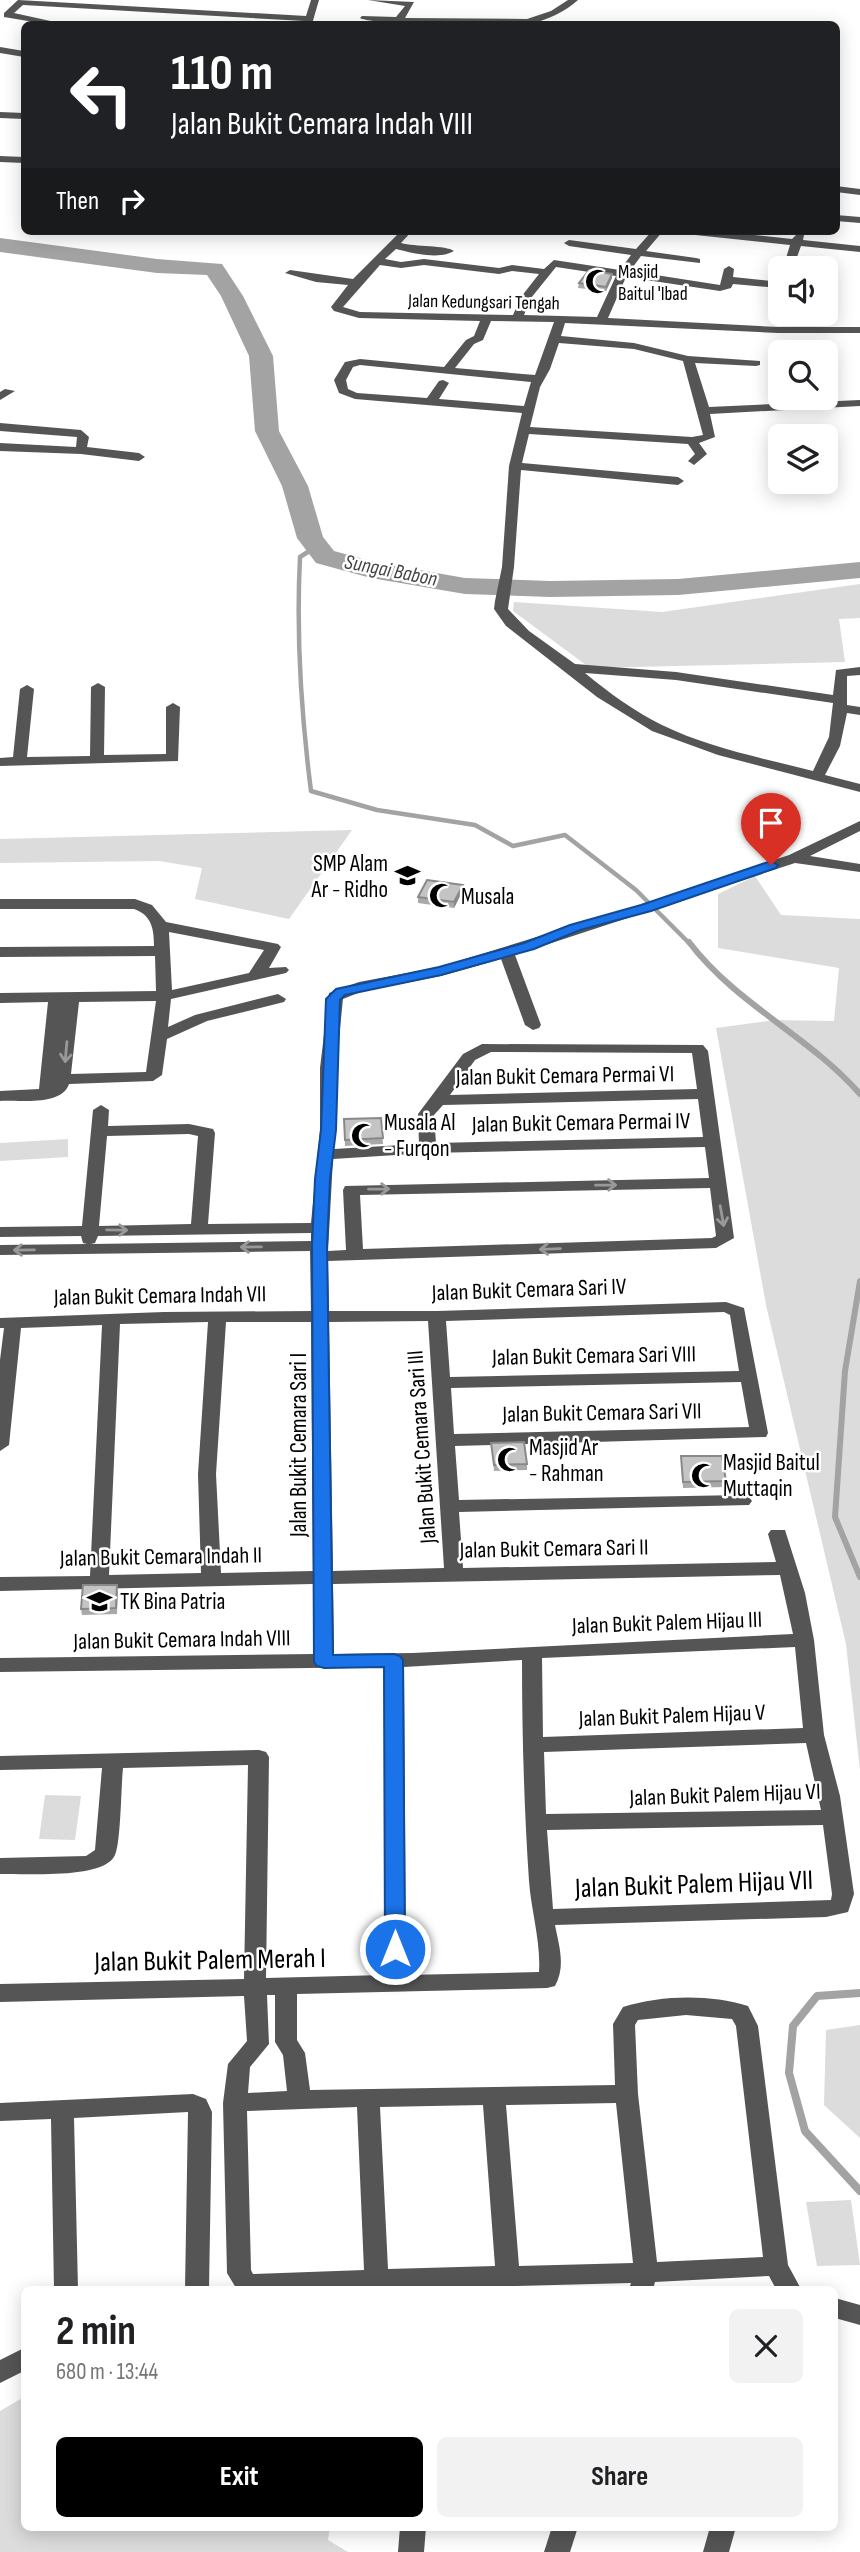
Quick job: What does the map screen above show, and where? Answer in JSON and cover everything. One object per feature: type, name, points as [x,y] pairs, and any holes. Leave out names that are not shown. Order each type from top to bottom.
[{"type":"street","points":[[166,9],[174,0]]},
{"type":"street","points":[[308,21],[316,0]]},
{"type":"street","points":[[372,0],[411,4],[399,21]]},
{"type":"street","points":[[551,0],[573,1]]},
{"type":"street","points":[[3,17],[22,1],[166,9],[297,21]]},
{"type":"street","points":[[529,21],[554,13],[573,1]]},
{"type":"street","points":[[3,17],[35,21]]},
{"type":"street","points":[[365,18],[385,21]]},
{"type":"street","points":[[0,50],[21,54]]},
{"type":"street","points":[[0,115],[21,116]]},
{"type":"street","points":[[0,159],[21,160]]},
{"type":"street","points":[[840,190],[860,192]]},
{"type":"street","points":[[840,218],[860,219]]},
{"type":"street","points":[[290,273],[357,283],[403,235]]},
{"type":"street","points":[[517,319],[526,297],[570,248],[572,235]]},
{"type":"street","points":[[601,321],[605,304],[621,275],[654,235]]},
{"type":"street","points":[[726,235],[860,249]]},
{"type":"street","points":[[791,256],[798,235]]},
{"type":"street","points":[[569,243],[696,261]]},
{"type":"street","points":[[394,244],[418,251],[449,251]]},
{"type":"street","points":[[376,261],[401,265],[424,262],[499,271],[512,268],[550,268],[720,288],[727,286],[729,275],[768,283]]},
{"type":"street","name":"Jalan Kedungsari Tengah","points":[[357,283],[337,307],[347,313],[359,315],[561,319],[778,330],[860,330]]},
{"type":"street","points":[[431,402],[470,342],[479,338],[487,318]]},
{"type":"street","points":[[561,319],[528,410],[514,466],[508,567],[500,601],[501,610],[511,623],[602,694],[657,728],[723,752],[860,788]]},
{"type":"street","points":[[778,330],[779,326]]},
{"type":"street","points":[[553,339],[634,346],[688,359],[756,363]]},
{"type":"street","points":[[522,430],[692,441],[709,437],[688,359]]},
{"type":"street","points":[[528,410],[355,396],[343,391],[340,380],[349,364],[354,362],[445,377],[538,379]]},
{"type":"street","points":[[704,411],[860,403]]},
{"type":"street","points":[[0,427],[81,434],[81,450]]},
{"type":"street","points":[[692,441],[701,454],[694,461]]},
{"type":"street","points":[[0,447],[81,450],[139,457]]},
{"type":"street","points":[[514,466],[678,481]]},
{"type":"street","points":[[570,668],[676,676],[840,704],[860,710]]},
{"type":"street","points":[[817,777],[834,748],[841,673],[860,671]]},
{"type":"street","points":[[97,760],[98,687]]},
{"type":"street","points":[[20,762],[27,689]]},
{"type":"street","points":[[0,762],[173,758],[173,707]]},
{"type":"street","points":[[533,1025],[506,952],[794,858],[860,825]]},
{"type":"street","points":[[794,858],[860,868]]},
{"type":"street","points":[[0,904],[135,904],[147,908],[161,926],[164,996],[152,1077],[64,1079]]},
{"type":"street","points":[[161,926],[273,947],[267,961],[253,977]]},
{"type":"street","points":[[0,952],[162,951]]},
{"type":"street","name":"Jalan Bukit Cemara Sari I","points":[[324,1662],[320,1227],[328,1130],[328,1068],[335,996],[359,987],[441,971],[506,952]]},
{"type":"street","points":[[0,998],[164,996],[281,971]]},
{"type":"street","points":[[0,1096],[58,1091],[64,1079],[64,998]]},
{"type":"street","points":[[47,1094],[64,998]]},
{"type":"street","points":[[158,1037],[201,1018],[278,999]]},
{"type":"street","points":[[0,1250],[320,1251],[355,1255],[716,1243],[725,1238],[700,1051],[697,1048],[488,1047],[469,1057],[438,1100]]},
{"type":"street","name":"Jalan Bukit Cemara Permai VI","points":[[428,1148],[426,1114],[438,1100],[704,1094]]},
{"type":"street","points":[[88,1249],[101,1110]]},
{"type":"street","points":[[99,1131],[189,1129],[207,1133],[199,1231]]},
{"type":"street","name":"Jalan Bukit Cemara Permai IV","points":[[325,1155],[428,1148],[712,1142]]},
{"type":"street","points":[[355,1255],[351,1190],[716,1182]]},
{"type":"street","points":[[0,1232],[199,1231],[320,1227]]},
{"type":"street","name":"Jalan Bukit Cemara Sari IV","points":[[321,1318],[726,1307],[737,1312],[748,1376]]},
{"type":"street","name":"Jalan Bukit Cemara Sari III","points":[[437,1316],[454,1574]]},
{"type":"street","points":[[211,1579],[207,1474],[217,1318]]},
{"type":"street","name":"Jalan Bukit Cemara Indah VII","points":[[6,1323],[111,1319],[321,1318]]},
{"type":"street","points":[[99,1582],[111,1319]]},
{"type":"street","points":[[0,1444],[6,1323]]},
{"type":"street","name":"Jalan Bukit Cemara Sari VIII","points":[[441,1383],[748,1376]]},
{"type":"street","name":"Jalan Bukit Cemara Sari VII","points":[[447,1440],[759,1433],[748,1376]]},
{"type":"street","points":[[449,1506],[742,1501]]},
{"type":"street","name":"Jalan Bukit Palem Hijau VI","points":[[537,1822],[832,1817],[830,1796],[814,1735],[804,1640],[795,1593],[778,1534]]},
{"type":"street","name":"Jalan Bukit Cemara Sari II","points":[[323,1576],[786,1568]]},
{"type":"street","name":"Jalan Bukit Cemara Indah II","points":[[0,1584],[323,1576]]},
{"type":"street","name":"Jalan Bukit Palem Hijau III","points":[[532,1652],[804,1640]]},
{"type":"street","points":[[532,1652],[532,1745],[543,1917]]},
{"type":"street","name":"Jalan Bukit Cemara Indah VIII","points":[[0,1665],[324,1662],[532,1652]]},
{"type":"street","points":[[394,1660],[395,1984]]},
{"type":"street","name":"Jalan Bukit Palem Hijau V","points":[[532,1745],[814,1735]]},
{"type":"street","points":[[0,1763],[249,1755],[259,1757],[255,1987],[258,2044]]},
{"type":"street","points":[[0,1866],[87,1864],[98,1860],[105,1853],[113,1760]]},
{"type":"street","name":"Jalan Bukit Palem Hijau VII","points":[[543,1917],[826,1909],[840,1906],[843,1894],[832,1817]]},
{"type":"street","name":"Jalan Bukit Palem Merah I","points":[[0,1993],[547,1980],[551,1970],[543,1917]]},
{"type":"street","points":[[286,1987],[286,2042],[294,2053],[300,2099]]},
{"type":"street","points":[[644,2282],[627,2094],[624,2024],[631,2013],[723,2008],[740,2012],[747,2026],[776,2266],[787,2286]]},
{"type":"street","points":[[286,2042],[258,2044],[239,2064],[235,2103],[239,2273],[245,2281],[257,2285],[376,2278],[644,2282],[776,2266]]},
{"type":"street","points":[[235,2103],[300,2099],[627,2094]]},
{"type":"street","points":[[494,2098],[506,2282]]},
{"type":"street","points":[[368,2100],[376,2278]]},
{"type":"street","points":[[0,2112],[193,2103],[198,2105],[200,2126],[197,2286]]},
{"type":"street","points":[[62,2110],[66,2286]]},
{"type":"street","points":[[838,2309],[860,2315]]},
{"type":"street","points":[[0,2372],[21,2361]]},
{"type":"street","points":[[411,2552],[413,2531]]},
{"type":"street","points":[[557,2552],[564,2531]]},
{"type":"street","points":[[716,2552],[722,2531]]},
{"type":"shaded area","points":[[860,584],[860,618],[839,619],[845,662],[590,668],[513,611],[514,602],[662,612]]},
{"type":"shaded area","points":[[352,830],[289,919],[195,899],[202,868],[159,861],[0,863],[0,839]]},
{"type":"shaded area","points":[[755,876],[781,915],[860,919],[860,1770],[846,1644],[766,1305],[716,1028],[775,1020],[834,1021],[839,968],[718,948],[718,894]]},
{"type":"shaded area","points":[[68,1139],[68,1157],[0,1161],[0,1143]]},
{"type":"shaded area","points":[[45,1795],[81,1796],[75,1840],[39,1839]]},
{"type":"shaded area","points":[[860,2025],[860,2138],[824,2105],[826,2030]]},
{"type":"shaded area","points":[[851,2200],[860,2265],[817,2266],[806,2202]]},
{"type":"shaded area","points":[[21,2399],[21,2531],[329,2531],[328,2540],[348,2552],[0,2552],[0,2411]]},
{"type":"building","points":[[589,270],[612,274],[606,287],[579,283]]},
{"type":"building","name":"Musala","points":[[427,880],[463,885],[454,902],[418,897]]},
{"type":"building","name":"Musala Al - Furqon","points":[[381,1118],[383,1138],[345,1140],[344,1119]]},
{"type":"building","name":"Masjid Ar - Rahman","points":[[524,1442],[527,1464],[494,1465],[491,1443]]},
{"type":"building","name":"Masjid Baitul Muttaqin","points":[[681,1456],[722,1456],[726,1481],[683,1482]]},
{"type":"building","name":"TK Bina Patria","points":[[83,1585],[117,1585],[116,1608],[81,1609]]},
{"type":"waterway","name":"Sungai Babon","points":[[0,245],[157,266],[214,269],[232,296],[261,356],[267,431],[295,486],[310,538],[325,557],[371,570],[465,586],[550,589],[678,587],[860,570]]},
{"type":"waterway","points":[[317,546],[300,557],[299,587],[300,674],[311,791],[377,810],[475,825],[513,846],[565,835],[636,890],[690,944]]},
{"type":"waterway","points":[[689,942],[728,984],[818,1054],[860,1094]]},
{"type":"waterway","points":[[860,1281],[845,1371],[835,1517],[860,1577]]},
{"type":"waterway","points":[[860,1993],[817,1996],[793,2026],[789,2073],[805,2131],[860,2191]]},
{"type":"place","name":"Masjid Baitul 'Ibad","points":[[598,282]]},
{"type":"place","name":"SMP Alam Ar - Ridho","points":[[408,876]]},
{"type":"place","name":"Musala","points":[[441,896]]},
{"type":"place","name":"Musala Al - Furqon","points":[[364,1135]]},
{"type":"place","name":"Masjid Ar - Rahman","points":[[509,1460]]},
{"type":"place","name":"Masjid Baitul Muttaqin","points":[[703,1475]]},
{"type":"place","name":"TK Bina Patria","points":[[100,1601]]},
{"type":"route","points":[[395,1949],[394,1660],[324,1662],[319,1246],[322,1179],[328,1130],[328,1068],[333,999],[341,992],[359,987],[441,971],[529,946],[575,928],[646,908],[771,865]]}]
